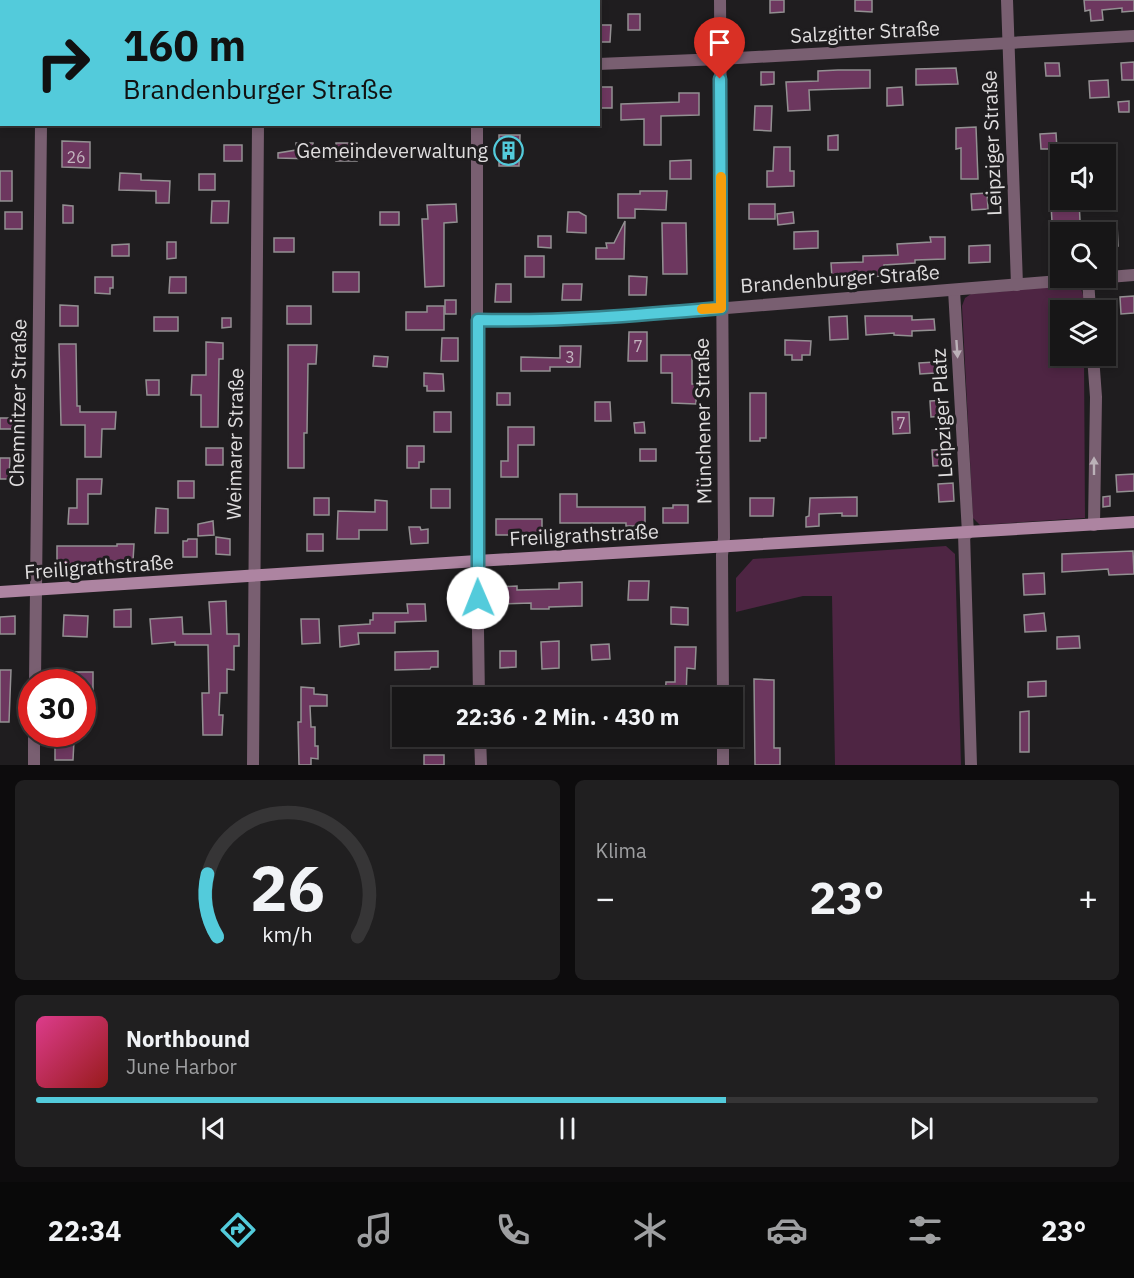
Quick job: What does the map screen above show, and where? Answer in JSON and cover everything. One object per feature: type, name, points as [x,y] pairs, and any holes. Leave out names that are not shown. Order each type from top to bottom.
[{"type":"street","name":"Münchener Straße","points":[[720,0],[723,687]]},
{"type":"street","name":"Leipziger Straße","points":[[1007,0],[1017,285]]},
{"type":"street","name":"Salzgitter Straße","points":[[600,64],[1134,36]]},
{"type":"street","name":"Chemnitzer Straße","points":[[35,669],[41,126]]},
{"type":"street","name":"Weimarer Straße","points":[[253,765],[258,126]]},
{"type":"street","points":[[477,126],[479,687]]},
{"type":"street","name":"Brandenburger Straße","points":[[1116,277],[1134,275]]},
{"type":"street","name":"Brandenburger Straße","points":[[478,320],[545,321],[603,318],[1050,282]]},
{"type":"street","name":"Leipziger Platz","points":[[954,290],[966,533],[971,765]]},
{"type":"street","points":[[1094,366],[1096,397],[1094,525]]},
{"type":"street","name":"Freiligrathstraße","points":[[0,592],[1134,522]]},
{"type":"street","points":[[34,747],[34,765]]},
{"type":"street","points":[[480,747],[481,765]]},
{"type":"street","points":[[723,747],[723,765]]},
{"type":"shaded area","points":[[1050,287],[1081,289],[1084,300],[1050,300],[1050,366],[1084,366],[1085,518],[980,525],[973,518],[962,306],[965,298],[971,294]]},
{"type":"shaded area","points":[[946,546],[955,554],[961,765],[835,765],[832,596],[803,596],[736,612],[736,578],[753,559]]},
{"type":"building","points":[[770,0],[784,0],[784,12],[770,13]]},
{"type":"building","points":[[855,0],[872,0],[872,12],[855,11]]},
{"type":"building","points":[[1084,0],[1134,0],[1134,11],[1122,12],[1122,8],[1102,10],[1103,20],[1091,21],[1090,10],[1085,11]]},
{"type":"building","points":[[628,14],[640,14],[640,30],[628,30]]},
{"type":"building","points":[[600,25],[611,25],[610,42],[600,42]]},
{"type":"building","points":[[1134,62],[1134,80],[1122,80],[1121,63]]},
{"type":"building","points":[[1045,63],[1059,63],[1060,76],[1046,76]]},
{"type":"building","points":[[956,68],[958,84],[916,85],[916,69]]},
{"type":"building","points":[[870,70],[870,88],[809,90],[810,110],[788,111],[786,82],[818,81],[818,71]]},
{"type":"building","points":[[761,72],[774,72],[774,84],[761,85]]},
{"type":"building","points":[[1108,80],[1109,97],[1090,98],[1089,81]]},
{"type":"building","points":[[600,87],[612,87],[612,108],[600,108]]},
{"type":"building","points":[[902,87],[903,105],[887,106],[887,88]]},
{"type":"building","points":[[679,93],[699,93],[699,115],[661,116],[661,145],[644,145],[644,119],[621,120],[621,104],[679,102]]},
{"type":"building","points":[[1129,101],[1129,112],[1119,112],[1118,102]]},
{"type":"building","points":[[755,106],[772,106],[771,131],[754,130]]},
{"type":"building","points":[[976,127],[978,179],[961,179],[961,148],[956,149],[956,128]]},
{"type":"building","points":[[1056,133],[1057,144],[1050,144],[1050,149],[1041,149],[1040,134]]},
{"type":"building","name":"Gemeindeverwaltung","points":[[499,135],[520,135],[519,166],[499,166]]},
{"type":"building","points":[[838,135],[838,150],[828,150],[828,136]]},
{"type":"building","points":[[62,141],[90,142],[90,168],[62,167]]},
{"type":"building","points":[[296,143],[313,143],[313,159],[278,158],[278,153],[296,150]]},
{"type":"building","points":[[336,143],[357,143],[357,161],[336,161]]},
{"type":"building","points":[[224,145],[242,145],[242,161],[224,161]]},
{"type":"building","points":[[774,147],[790,147],[790,171],[794,171],[794,186],[767,187],[767,171],[773,171]]},
{"type":"building","points":[[691,160],[691,179],[670,179],[670,161]]},
{"type":"building","points":[[0,171],[12,171],[12,201],[0,201]]},
{"type":"building","points":[[120,173],[141,174],[141,180],[170,181],[169,203],[156,203],[156,191],[119,190]]},
{"type":"building","points":[[199,174],[215,174],[215,190],[199,190]]},
{"type":"building","points":[[640,191],[667,191],[666,210],[635,209],[635,218],[618,218],[618,194],[640,194]]},
{"type":"building","points":[[987,193],[988,209],[972,210],[971,194]]},
{"type":"building","points":[[212,201],[229,201],[228,223],[211,223]]},
{"type":"building","points":[[456,204],[457,222],[444,223],[444,286],[425,287],[422,219],[428,219],[427,205]]},
{"type":"building","points":[[749,204],[775,204],[775,219],[749,219]]},
{"type":"building","points":[[63,205],[73,206],[73,223],[63,223]]},
{"type":"building","points":[[1051,210],[1079,210],[1080,221],[1052,222]]},
{"type":"building","points":[[5,212],[22,212],[22,229],[5,229]]},
{"type":"building","points":[[380,212],[399,212],[399,225],[380,225]]},
{"type":"building","points":[[568,212],[579,212],[586,216],[586,233],[567,232]]},
{"type":"building","points":[[793,212],[794,223],[778,225],[777,214]]},
{"type":"building","points":[[625,221],[624,259],[596,259],[596,248],[607,248],[606,243],[614,243]]},
{"type":"building","points":[[662,223],[686,223],[687,274],[663,274]]},
{"type":"building","points":[[1116,223],[1118,246],[1116,246]]},
{"type":"building","points":[[818,231],[818,248],[794,249],[794,232]]},
{"type":"building","points":[[538,236],[551,236],[551,248],[538,247]]},
{"type":"building","points":[[930,237],[945,237],[945,259],[915,260],[915,263],[884,265],[885,276],[832,278],[831,263],[863,262],[863,256],[898,255],[897,244],[931,242]]},
{"type":"building","points":[[274,238],[294,238],[294,252],[274,252]]},
{"type":"building","points":[[167,242],[176,242],[176,258],[167,259]]},
{"type":"building","points":[[129,244],[129,256],[112,256],[112,245]]},
{"type":"building","points":[[990,245],[990,262],[969,263],[969,246]]},
{"type":"building","points":[[525,256],[544,256],[544,277],[525,277]]},
{"type":"building","points":[[333,272],[359,272],[359,292],[333,292]]},
{"type":"building","points":[[629,276],[647,277],[646,295],[629,295]]},
{"type":"building","points":[[95,277],[113,277],[113,288],[110,288],[110,294],[95,293]]},
{"type":"building","points":[[170,277],[186,277],[186,293],[169,293]]},
{"type":"building","points":[[496,284],[511,284],[511,302],[495,302]]},
{"type":"building","points":[[563,284],[582,284],[581,300],[562,300]]},
{"type":"building","points":[[1134,296],[1134,313],[1121,314],[1120,297]]},
{"type":"building","points":[[445,300],[456,300],[456,314],[445,314]]},
{"type":"building","points":[[60,305],[78,306],[78,326],[60,326]]},
{"type":"building","points":[[287,306],[311,306],[311,324],[287,324]]},
{"type":"building","points":[[427,306],[444,306],[444,330],[406,330],[406,312],[427,312]]},
{"type":"building","points":[[847,316],[848,339],[830,340],[829,317]]},
{"type":"building","points":[[865,316],[912,316],[912,320],[934,319],[935,330],[912,331],[912,336],[894,335],[894,333],[866,335]]},
{"type":"building","points":[[154,317],[178,317],[178,331],[154,331]]},
{"type":"building","points":[[222,318],[231,318],[231,327],[222,328]]},
{"type":"building","points":[[629,332],[647,332],[647,361],[628,361]]},
{"type":"building","points":[[442,338],[458,338],[458,361],[441,361]]},
{"type":"building","points":[[785,340],[811,341],[810,355],[802,355],[802,360],[792,360],[792,355],[785,355]]},
{"type":"building","points":[[206,342],[223,343],[223,359],[219,359],[218,427],[201,427],[201,395],[191,395],[192,375],[206,375]]},
{"type":"building","points":[[59,344],[76,344],[77,406],[80,406],[80,412],[116,412],[115,429],[102,429],[101,457],[85,457],[85,425],[61,425]]},
{"type":"building","points":[[288,345],[317,345],[316,364],[308,364],[304,468],[288,468]]},
{"type":"building","points":[[560,346],[581,346],[580,367],[550,367],[550,371],[521,371],[521,357],[560,358]]},
{"type":"building","points":[[661,355],[692,355],[692,384],[696,384],[696,404],[672,403],[672,373],[661,373]]},
{"type":"building","points":[[374,356],[388,357],[387,367],[373,366]]},
{"type":"building","points":[[935,362],[935,373],[920,374],[919,363]]},
{"type":"building","points":[[424,373],[443,374],[444,391],[427,391],[427,386],[424,386]]},
{"type":"building","points":[[146,380],[159,380],[159,395],[147,395]]},
{"type":"building","points":[[497,393],[510,393],[510,405],[497,405]]},
{"type":"building","points":[[750,393],[766,393],[766,438],[760,438],[760,441],[750,441]]},
{"type":"building","points":[[946,400],[947,416],[931,417],[930,401]]},
{"type":"building","points":[[595,402],[610,402],[611,421],[595,421]]},
{"type":"building","points":[[434,412],[451,412],[451,432],[434,432]]},
{"type":"building","points":[[892,412],[909,412],[910,433],[893,434]]},
{"type":"building","points":[[0,418],[16,418],[15,429],[0,429]]},
{"type":"building","points":[[644,422],[645,433],[635,433],[634,423]]},
{"type":"building","points":[[508,427],[534,427],[534,445],[518,445],[518,477],[501,477],[501,461],[508,461]]},
{"type":"building","points":[[407,446],[424,446],[424,462],[419,462],[419,468],[407,468]]},
{"type":"building","points":[[206,448],[223,448],[223,465],[206,465]]},
{"type":"building","points":[[640,449],[656,449],[656,461],[640,461]]},
{"type":"building","points":[[950,449],[951,465],[933,466],[932,450]]},
{"type":"building","points":[[0,458],[10,458],[9,479],[0,479]]},
{"type":"building","points":[[1134,474],[1134,491],[1117,492],[1116,475]]},
{"type":"building","points":[[77,479],[102,479],[101,494],[88,494],[88,524],[68,524],[69,508],[77,508]]},
{"type":"building","points":[[178,481],[194,481],[194,498],[178,498]]},
{"type":"building","points":[[696,481],[708,481],[708,491],[696,491]]},
{"type":"building","points":[[953,483],[954,501],[939,502],[938,484]]},
{"type":"building","points":[[431,489],[450,489],[450,508],[431,508]]},
{"type":"building","points":[[560,494],[577,494],[577,507],[645,507],[645,526],[626,526],[626,523],[560,523]]},
{"type":"building","points":[[1110,496],[1110,506],[1103,507],[1103,497]]},
{"type":"building","points":[[857,497],[857,516],[842,516],[842,513],[819,514],[819,526],[806,527],[810,498]]},
{"type":"building","points":[[314,498],[329,498],[329,515],[314,515]]},
{"type":"building","points":[[750,498],[774,498],[773,516],[750,516]]},
{"type":"building","points":[[375,500],[387,501],[387,530],[359,530],[359,539],[337,539],[338,511],[375,512]]},
{"type":"building","points":[[673,505],[688,505],[688,523],[663,523],[663,508],[673,508]]},
{"type":"building","points":[[156,508],[168,509],[168,533],[155,533]]},
{"type":"building","points":[[496,519],[542,519],[542,535],[496,535]]},
{"type":"building","points":[[213,521],[214,535],[198,536],[198,524]]},
{"type":"building","points":[[409,527],[428,529],[428,543],[411,544]]},
{"type":"building","points":[[307,534],[323,534],[323,551],[307,551]]},
{"type":"building","points":[[216,537],[230,539],[230,555],[216,554]]},
{"type":"building","points":[[197,539],[197,557],[183,557],[183,541]]},
{"type":"building","points":[[117,544],[134,544],[133,561],[57,564],[57,546],[117,546]]},
{"type":"building","points":[[1133,551],[1134,574],[1109,575],[1108,569],[1062,572],[1062,554]]},
{"type":"building","points":[[1044,573],[1045,594],[1024,595],[1023,574]]},
{"type":"building","points":[[629,581],[649,581],[648,600],[628,600]]},
{"type":"building","points":[[582,582],[582,606],[531,609],[531,603],[496,604],[496,587],[517,586],[517,590],[559,589],[559,583]]},
{"type":"building","points":[[226,601],[227,634],[239,634],[239,646],[234,646],[234,670],[227,669],[227,693],[220,693],[219,715],[223,715],[222,735],[203,735],[202,693],[209,693],[208,645],[175,645],[175,642],[152,644],[150,619],[182,617],[183,634],[211,634],[209,602]]},
{"type":"building","points":[[407,604],[425,604],[426,621],[395,622],[395,633],[358,633],[359,644],[340,647],[339,626],[370,624],[370,620],[373,620],[373,613],[408,613]]},
{"type":"building","points":[[671,607],[688,608],[688,625],[671,624]]},
{"type":"building","points":[[131,609],[131,627],[114,627],[114,610]]},
{"type":"building","points":[[1044,613],[1046,631],[1025,632],[1024,615]]},
{"type":"building","points":[[64,615],[88,616],[87,637],[63,636]]},
{"type":"building","points":[[15,616],[15,634],[0,634],[0,617]]},
{"type":"building","points":[[301,619],[319,619],[320,643],[302,644]]},
{"type":"building","points":[[1079,636],[1080,648],[1057,649],[1057,637]]},
{"type":"building","points":[[559,641],[559,668],[542,669],[541,642]]},
{"type":"building","points":[[609,644],[610,659],[592,660],[591,645]]},
{"type":"building","points":[[675,647],[696,647],[695,669],[687,668],[686,687],[666,687],[666,682],[675,682]]},
{"type":"building","points":[[438,651],[438,667],[395,670],[395,652]]},
{"type":"building","points":[[500,651],[516,651],[516,667],[500,668]]},
{"type":"building","points":[[0,670],[11,670],[9,722],[0,722]]},
{"type":"building","points":[[754,679],[774,680],[774,748],[780,748],[780,765],[755,765]]},
{"type":"building","points":[[1046,681],[1046,696],[1028,697],[1028,682]]},
{"type":"building","points":[[301,687],[314,688],[314,694],[327,695],[327,706],[310,706],[311,727],[315,727],[315,746],[318,746],[318,759],[311,758],[311,765],[299,765],[298,722],[301,722]]},
{"type":"building","points":[[1029,711],[1029,752],[1020,752],[1020,712]]},
{"type":"building","points":[[55,747],[74,747],[73,760],[55,760]]},
{"type":"building","points":[[424,755],[444,755],[444,765],[424,765]]},
{"type":"slow traffic","points":[[702,309],[721,308],[721,177]]},
{"type":"place","name":"Gemeindeverwaltung","points":[[509,151]]},
{"type":"route","points":[[478,598],[478,320],[545,321],[721,308],[720,79]]}]
